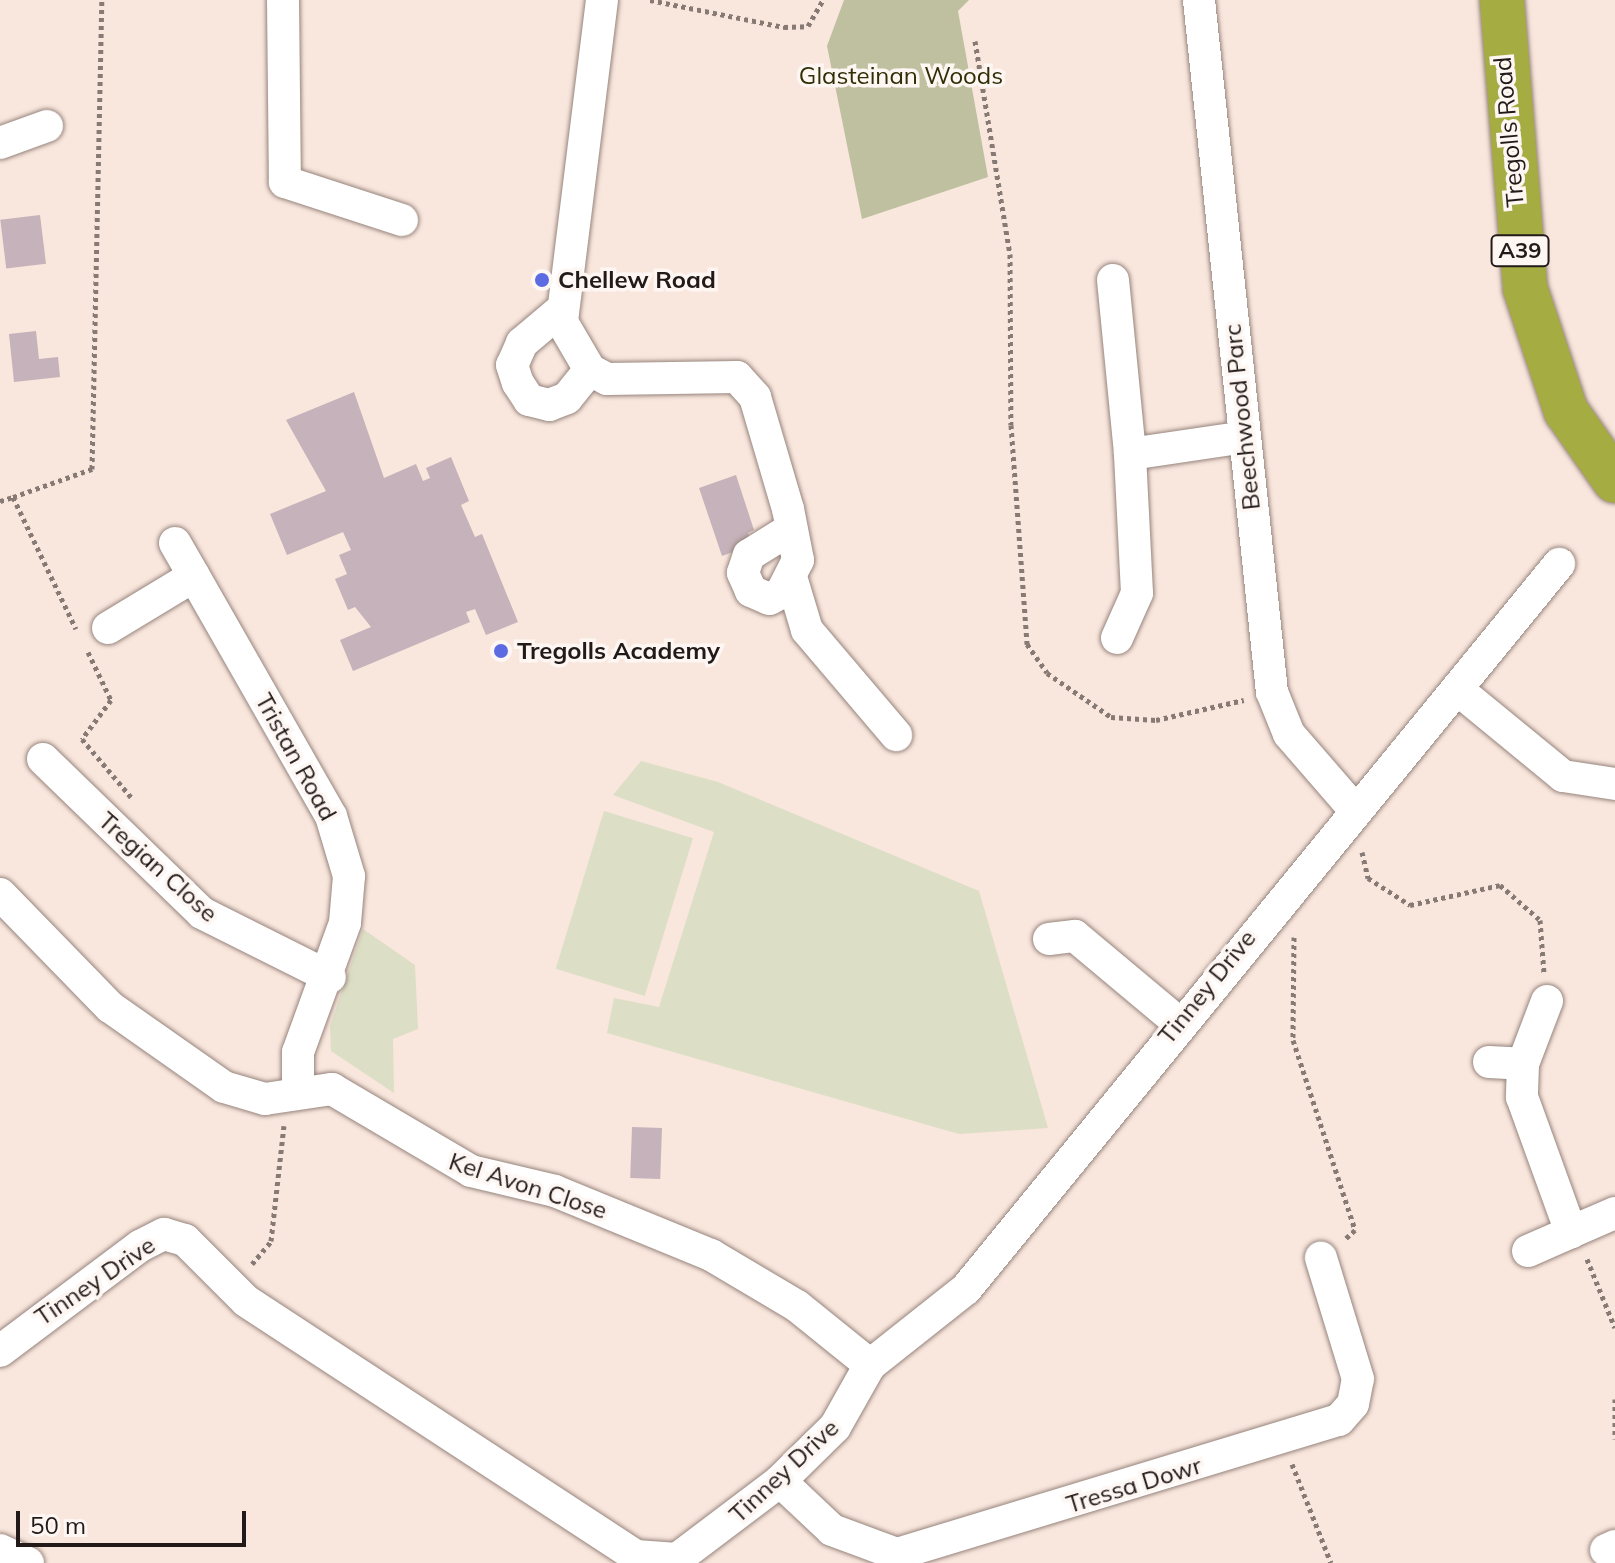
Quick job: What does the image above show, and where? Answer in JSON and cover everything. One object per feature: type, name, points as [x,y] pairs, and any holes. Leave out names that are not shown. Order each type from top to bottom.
[{"type":"highway","name":"Tregolls Road","points":[[1502,0],[1525,288],[1566,411],[1615,481]]},
{"type":"street","points":[[283,0],[285,182],[402,220]]},
{"type":"street","points":[[602,0],[560,311],[590,370],[626,382],[737,377],[755,397],[798,560],[792,580],[807,630],[896,735]]},
{"type":"street","name":"Beechwood Parc","points":[[1199,0],[1272,692],[1289,734],[1353,808]]},
{"type":"street","points":[[0,143],[47,126]]},
{"type":"street","points":[[1113,280],[1130,454],[1137,593],[1117,638]]},
{"type":"street","points":[[560,311],[522,343],[512,365],[518,383],[529,400],[549,405],[567,398],[590,370]]},
{"type":"street","points":[[1130,454],[1245,437]]},
{"type":"street","points":[[791,529],[760,541],[743,573],[751,591],[769,599],[792,580]]},
{"type":"street","name":"Tristan Road","points":[[175,543],[331,816],[349,876],[330,977],[298,1052],[292,1091]]},
{"type":"street","name":"Tinney Drive","points":[[0,1351],[57,1302],[164,1234],[185,1240],[235,1285],[246,1301],[636,1556],[677,1559],[780,1481],[835,1427],[870,1365],[966,1289],[1294,880],[1559,564]]},
{"type":"street","points":[[108,628],[194,576]]},
{"type":"street","points":[[1457,689],[1554,771],[1615,784]]},
{"type":"street","name":"Tregian Close","points":[[43,759],[202,913],[330,977]]},
{"type":"street","name":"Kel Avon Close","points":[[0,894],[110,1007],[184,1065],[251,1095],[332,1089],[371,1107],[422,1148],[471,1171],[555,1191],[711,1255],[797,1306],[870,1365]]},
{"type":"street","points":[[1049,939],[1075,936],[1178,1022]]},
{"type":"street","points":[[1547,1001],[1523,1064],[1522,1097],[1571,1232]]},
{"type":"street","points":[[1489,1062],[1523,1064]]},
{"type":"street","points":[[1528,1251],[1615,1213]]},
{"type":"street","name":"Tressa Dowr","points":[[780,1481],[832,1530],[897,1554],[1339,1420],[1353,1404],[1358,1379],[1321,1258]]},
{"type":"street","points":[[0,1550],[28,1563]]},
{"type":"path","points":[[0,501],[92,469],[102,0]]},
{"type":"path","points":[[650,0],[784,27],[808,26],[823,0]]},
{"type":"path","points":[[975,41],[1010,254],[1011,425],[1027,644],[1047,673],[1111,717],[1156,720],[1272,692]]},
{"type":"path","points":[[13,497],[111,700],[82,739],[136,803],[114,828]]},
{"type":"path","points":[[1353,808],[1368,878],[1410,905],[1500,885],[1540,920],[1547,1001]]},
{"type":"path","points":[[1294,880],[1293,1040],[1355,1230],[1321,1258]]},
{"type":"path","points":[[235,1285],[271,1241],[292,1091]]},
{"type":"path","points":[[1594,1272],[1615,1328]]},
{"type":"path","points":[[1615,1399],[1615,1439]]},
{"type":"path","points":[[1283,1438],[1331,1563]]},
{"type":"green space","name":"Glasteinan Woods","points":[[844,0],[969,0],[958,11],[988,177],[862,219],[827,46]]},
{"type":"green space","points":[[641,761],[718,782],[979,891],[1048,1128],[959,1134],[607,1033],[614,998],[659,1007],[714,832],[613,795]]},
{"type":"green space","points":[[604,811],[693,838],[645,996],[556,969]]},
{"type":"green space","points":[[363,929],[415,965],[418,1029],[393,1039],[394,1093],[331,1051],[330,1026]]},
{"type":"building","points":[[40,215],[46,264],[6,269],[0,220]]},
{"type":"building","points":[[36,331],[39,359],[58,357],[60,377],[14,382],[9,334]]},
{"type":"building","points":[[354,392],[384,478],[416,464],[423,481],[430,478],[426,468],[451,457],[469,501],[461,505],[475,537],[482,534],[518,622],[486,635],[475,609],[466,612],[470,622],[353,671],[340,640],[371,627],[355,607],[348,610],[335,579],[347,574],[339,555],[351,550],[343,532],[287,555],[270,514],[326,491],[286,420]]},
{"type":"building","points":[[736,475],[754,530],[748,533],[752,545],[722,556],[699,488]]},
{"type":"building","points":[[632,1127],[662,1128],[660,1179],[630,1178]]},
{"type":"place","name":"Chellew Road","points":[[542,280]]},
{"type":"place","name":"Tregolls Academy","points":[[501,651]]}]
